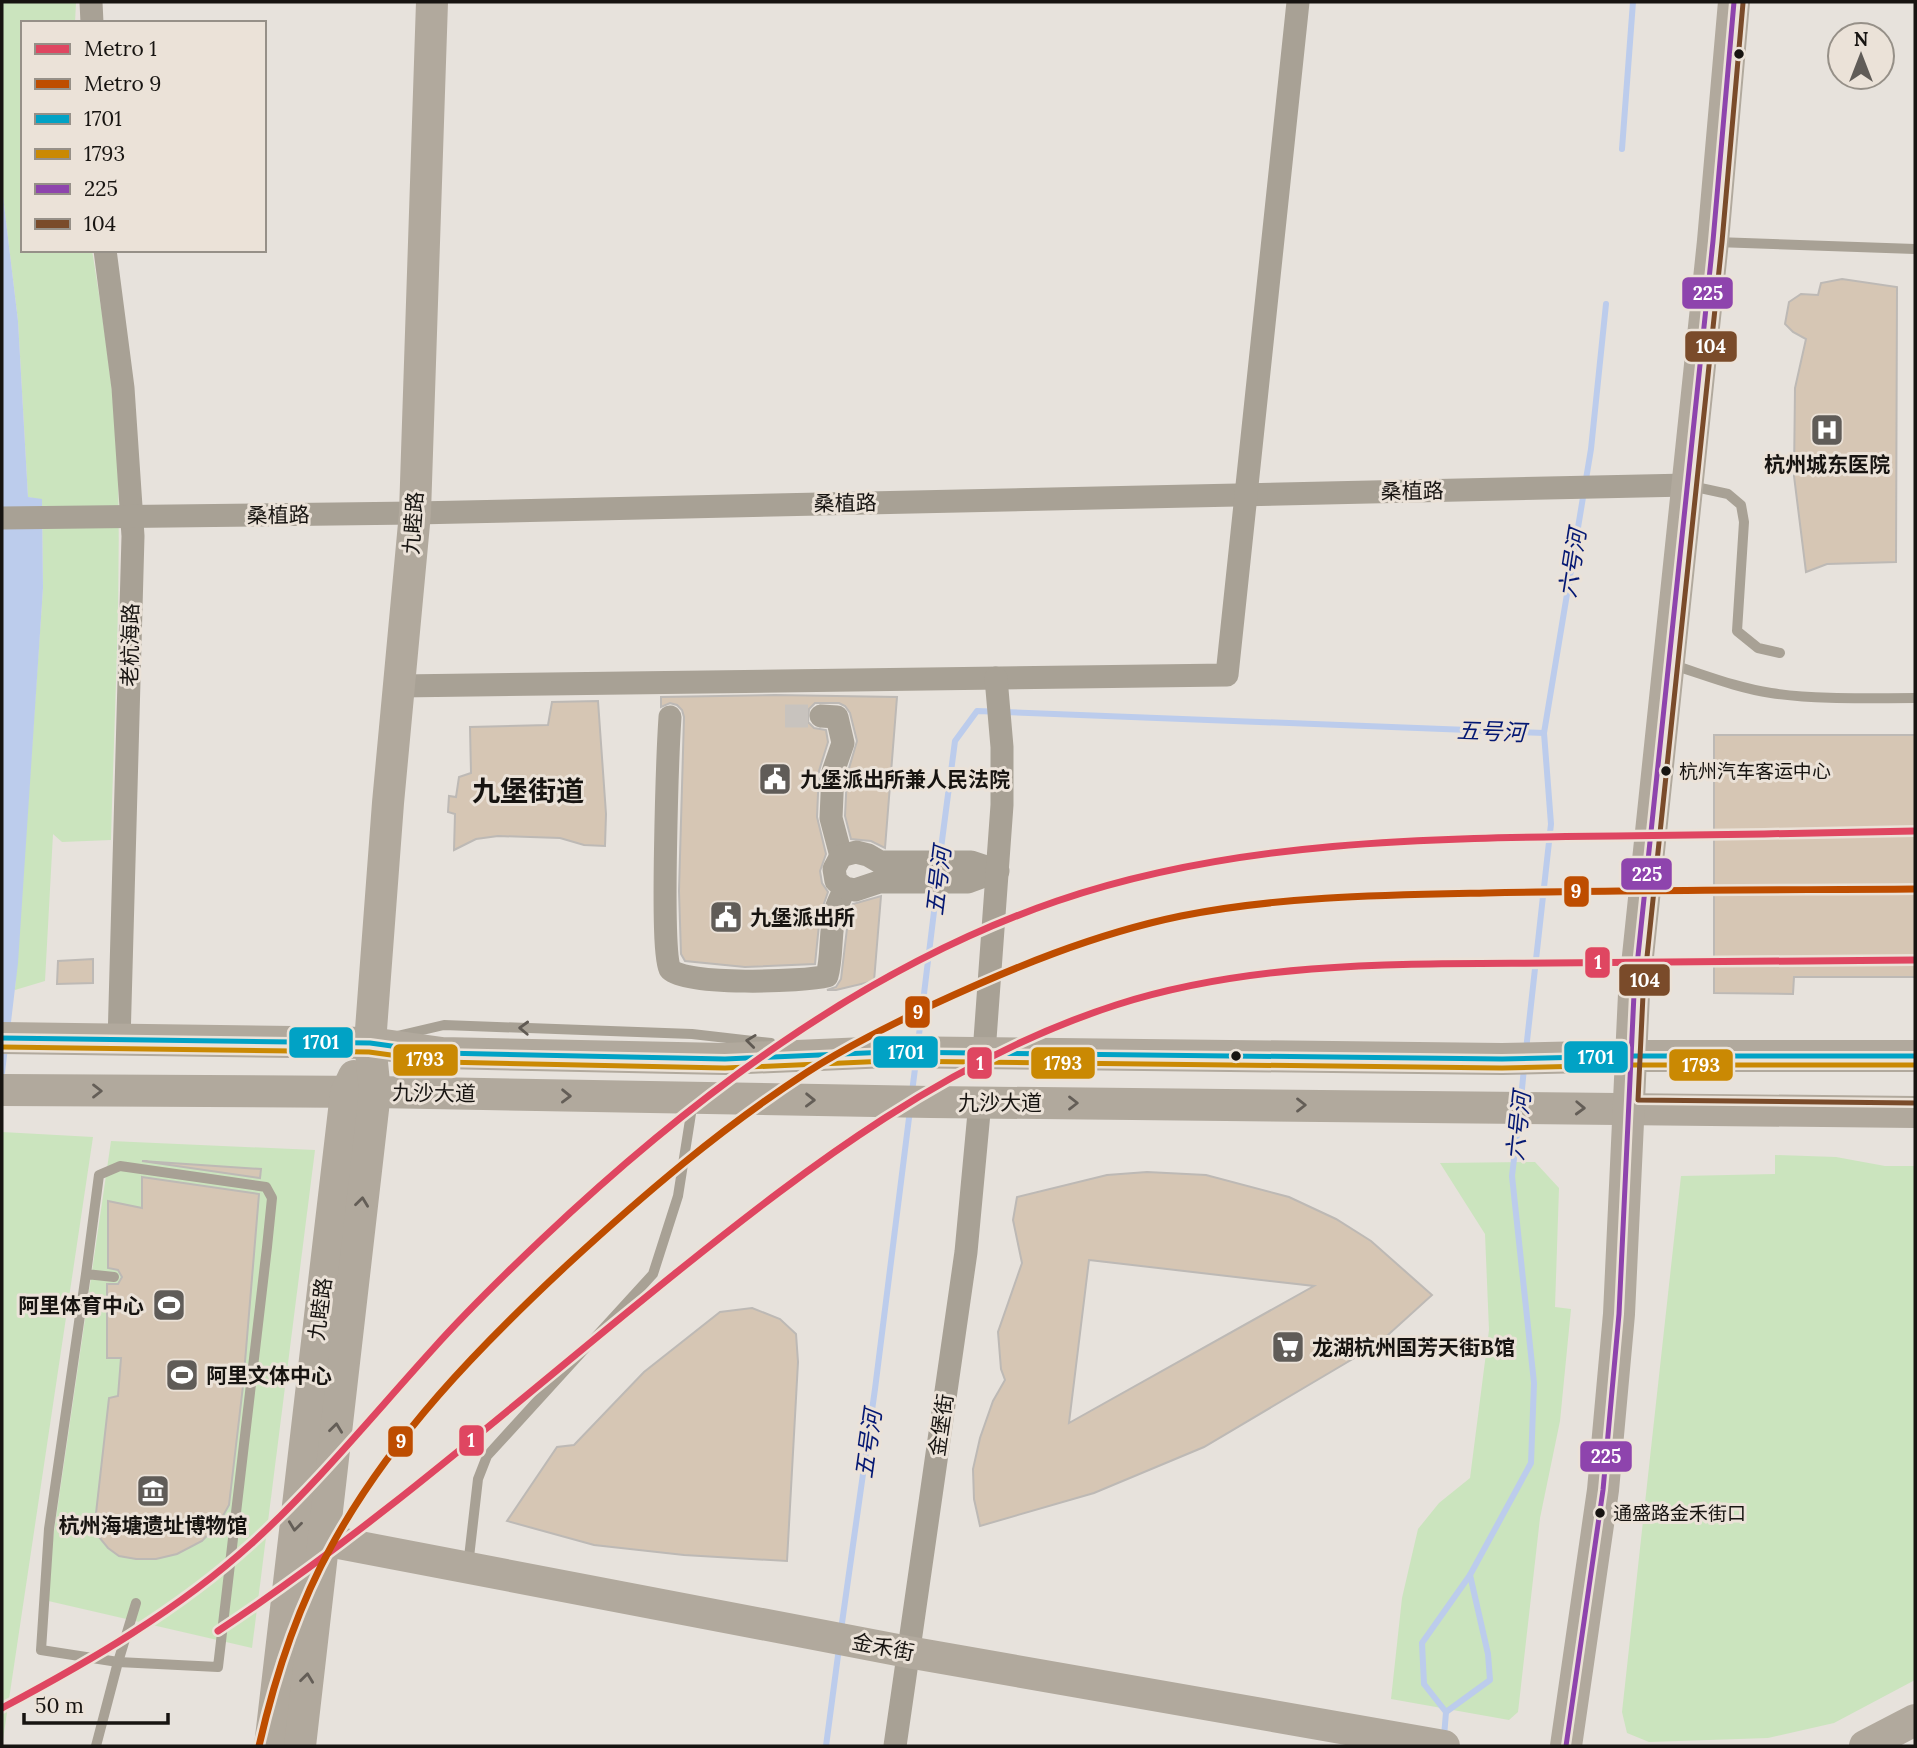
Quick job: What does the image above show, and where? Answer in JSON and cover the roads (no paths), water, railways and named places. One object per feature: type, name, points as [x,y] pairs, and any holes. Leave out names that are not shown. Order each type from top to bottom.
[{"type":"street","points":[[91,2],[92,21]]},
{"type":"street","name":"九睦路","points":[[270,1746],[360,1093],[370,1043],[415,513],[432,2]]},
{"type":"street","points":[[399,686],[1227,674],[1297,2]]},
{"type":"street","points":[[1566,1746],[1603,1490],[1619,1314],[1634,994],[1713,242],[1734,2]]},
{"type":"street","name":"老杭海路","points":[[105,252],[123,388],[132,517],[119,1042]]},
{"type":"street","name":"桑植路","points":[[2,518],[415,513],[1688,485]]},
{"type":"street","points":[[984,1053],[1002,805],[1002,747],[996,678]]},
{"type":"street","points":[[821,716],[836,717],[843,743],[833,772],[831,818],[841,856],[834,869],[836,881],[845,888],[855,890],[926,872],[952,872],[968,882],[998,871]]},
{"type":"street","points":[[670,717],[665,913],[665,954],[668,968],[677,975],[736,981],[814,979],[827,975],[832,960],[836,909],[845,888]]},
{"type":"street","points":[[841,856],[856,852],[880,862],[926,872]]},
{"type":"street","name":"九沙大道","points":[[6,1039],[370,1043],[442,1053],[725,1059],[843,1052],[1502,1059],[1915,1056]]},
{"type":"street","name":"九沙大道","points":[[15,1090],[1915,1112]]},
{"type":"street","name":"九睦路","points":[[300,1746],[323,1540],[360,1093]]},
{"type":"street","name":"金堡街","points":[[895,1746],[966,1252],[980,1102]]},
{"type":"street","name":"金禾街","points":[[323,1540],[908,1652],[1439,1745]]},
{"type":"street","points":[[1865,1746],[1915,1720]]},
{"type":"lane","points":[[1713,242],[1915,249]]},
{"type":"lane","points":[[1688,485],[1728,494],[1741,505],[1744,522],[1737,631],[1758,648],[1780,653]]},
{"type":"lane","points":[[1670,664],[1738,686],[1771,693],[1811,697],[1915,698]]},
{"type":"lane","points":[[468,1567],[478,1479],[487,1456],[653,1274],[678,1196],[693,1098]]},
{"type":"lane","points":[[120,1166],[266,1187],[272,1198],[218,1667],[117,1662],[41,1650],[49,1529],[86,1274],[99,1174],[120,1166]]},
{"type":"lane","points":[[86,1274],[114,1277]]},
{"type":"lane","points":[[96,1746],[117,1662],[136,1603]]},
{"type":"water","points":[[2,188],[18,321],[28,497],[42,499],[43,588],[18,963],[2,1098]]},
{"type":"waterway","points":[[1622,149],[1633,2]]},
{"type":"waterway","name":"六号河","points":[[1526,1050],[1551,824],[1544,733],[1591,449],[1606,304]]},
{"type":"waterway","name":"五号河","points":[[940,856],[955,741],[977,711],[1544,733]]},
{"type":"waterway","name":"五号河","points":[[918,1043],[937,887]]},
{"type":"waterway","name":"五号河","points":[[912,1092],[916,1061]]},
{"type":"waterway","name":"六号河","points":[[1521,1099],[1524,1068]]},
{"type":"waterway","name":"五号河","points":[[841,1630],[910,1110]]},
{"type":"waterway","name":"六号河","points":[[1444,1737],[1446,1712],[1424,1684],[1422,1643],[1470,1575],[1531,1463],[1534,1383],[1512,1176],[1519,1116]]},
{"type":"waterway","points":[[1446,1712],[1490,1680],[1488,1654],[1470,1575]]},
{"type":"waterway","name":"五号河","points":[[826,1746],[839,1648]]},
{"type":"tunnel","points":[[785,716],[821,716]]},
{"type":"metro line","name":"1","points":[[2,1708],[132,1634],[193,1591],[251,1544],[322,1473],[486,1293],[542,1239],[657,1137],[719,1088],[847,1000],[915,962],[985,929],[1057,901],[1124,881],[1193,865],[1333,846],[1475,838],[1915,831]]},
{"type":"metro line","name":"9","points":[[259,1746],[288,1643],[319,1569],[355,1505],[381,1467],[438,1396],[534,1296],[682,1164],[774,1094],[837,1054],[884,1029],[962,991],[1054,953],[1149,923],[1219,909],[1295,900],[1410,895],[1915,889]]},
{"type":"metro line","name":"1","points":[[218,1631],[278,1590],[395,1502],[727,1232],[831,1154],[940,1085],[996,1054],[1055,1027],[1169,990],[1277,972],[1387,965],[1915,960]]},
{"type":"place","name":"杭州城东医院","points":[[1827,430]]},
{"type":"place","name":"杭州汽车客运中心","points":[[1666,771]]},
{"type":"place","name":"九堡派出所兼人民法院","points":[[775,779]]},
{"type":"place","name":"九堡派出所","points":[[726,917]]},
{"type":"place","name":"阿里体育中心","points":[[169,1305]]},
{"type":"place","name":"龙湖杭州国芳天街B馆","points":[[1288,1347]]},
{"type":"place","name":"阿里文体中心","points":[[182,1375]]},
{"type":"place","name":"杭州海塘遗址博物馆","points":[[153,1491]]},
{"type":"place","name":"通盛路金禾街口","points":[[1600,1513]]},
{"type":"district","name":"九堡街道","points":[[528,791]]}]
